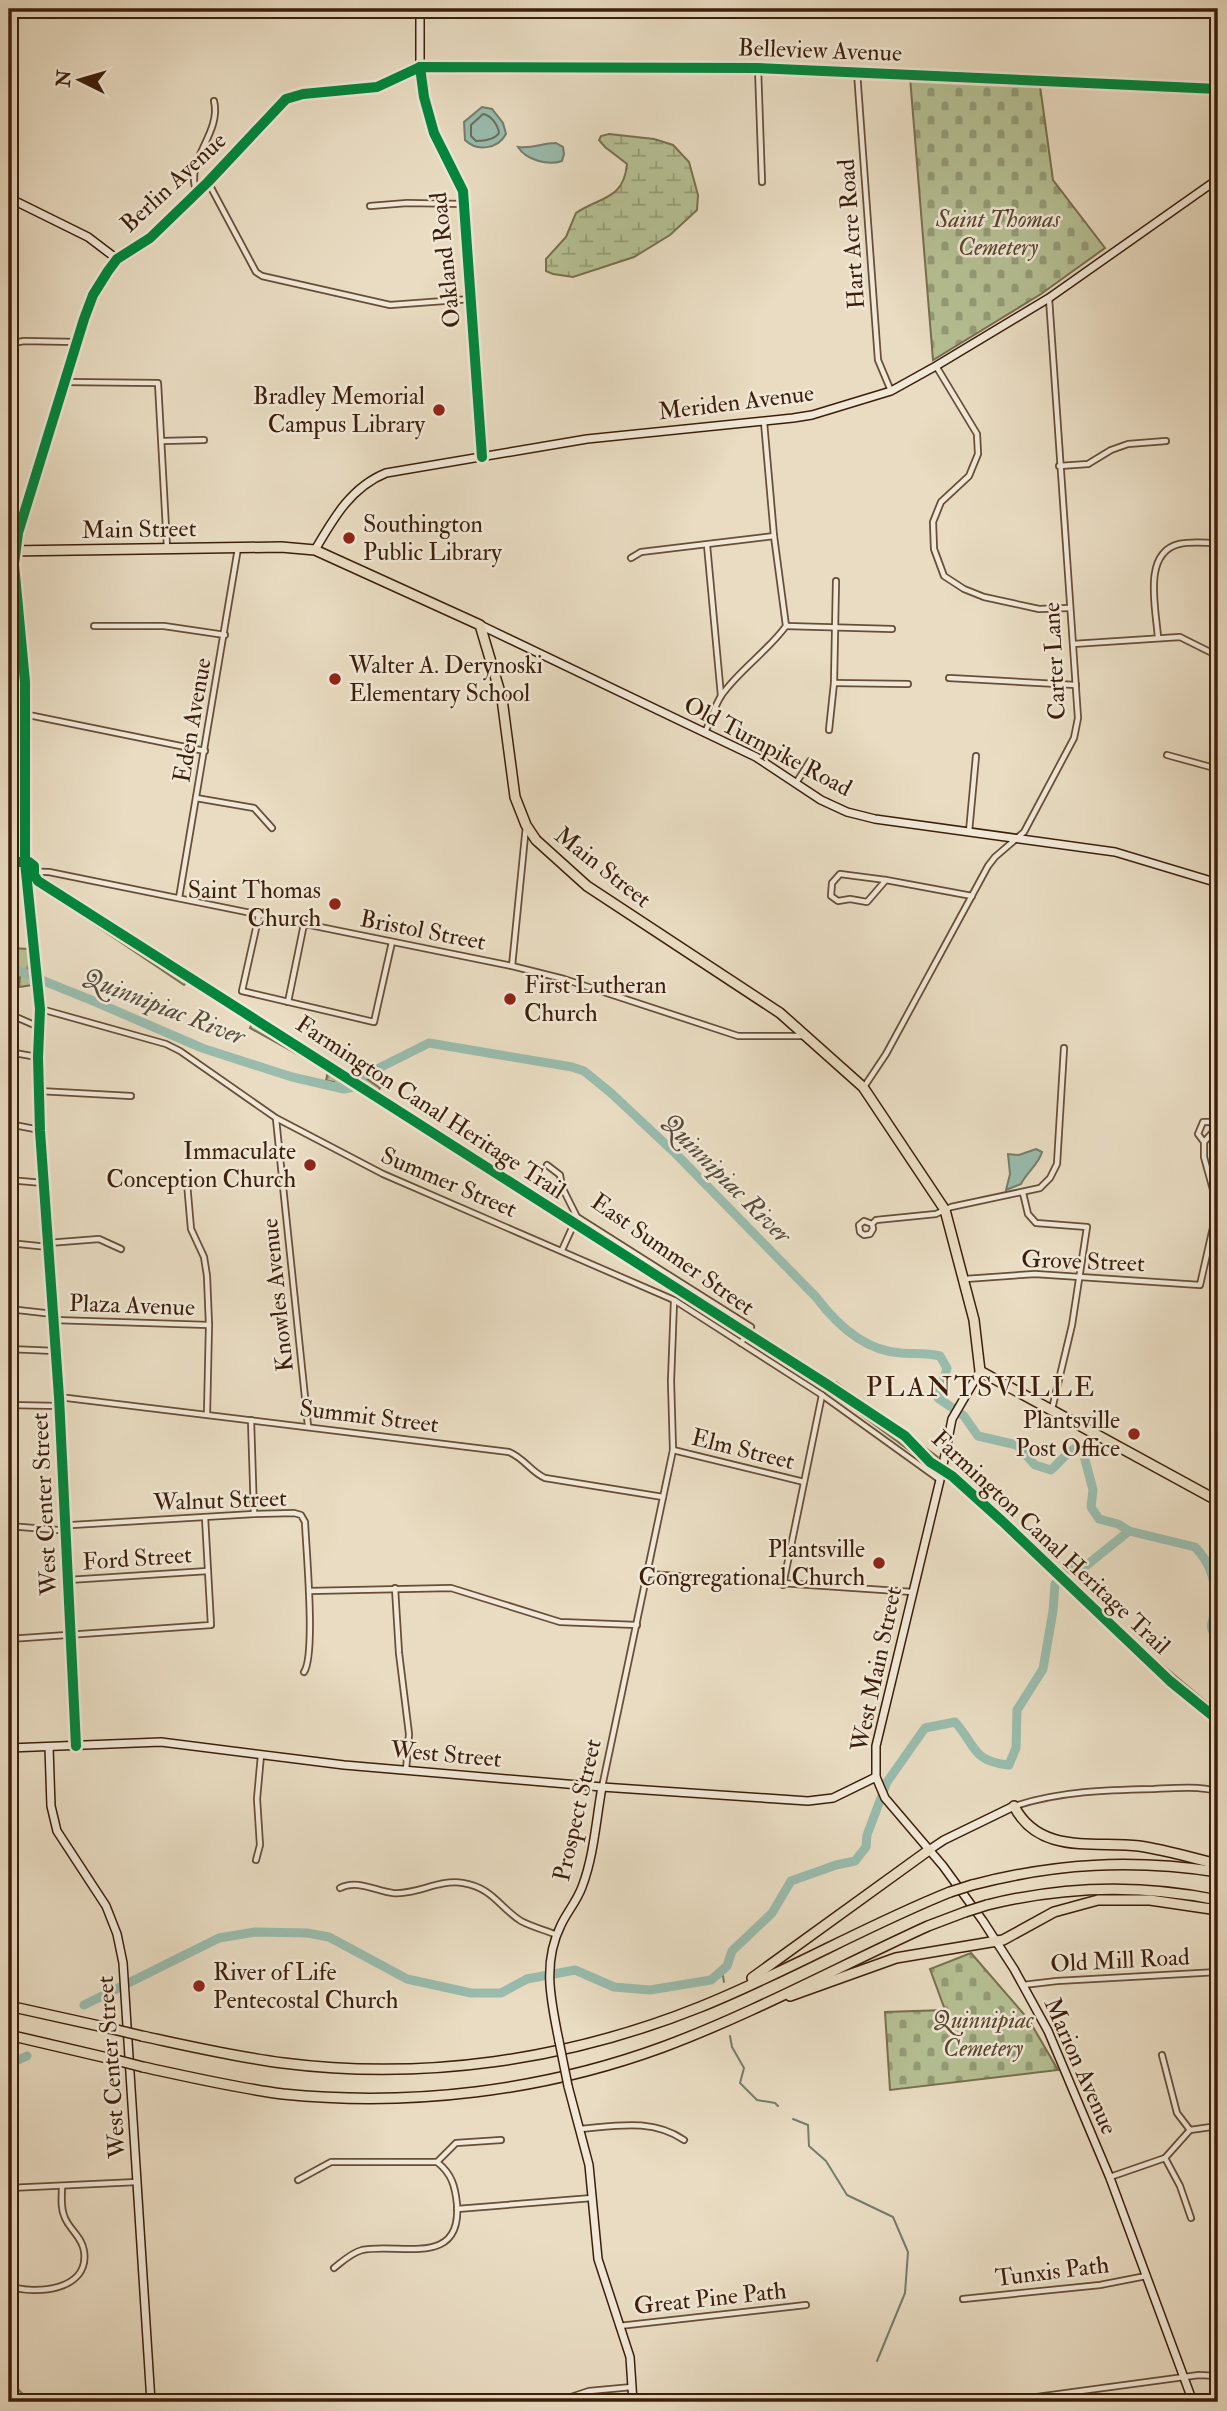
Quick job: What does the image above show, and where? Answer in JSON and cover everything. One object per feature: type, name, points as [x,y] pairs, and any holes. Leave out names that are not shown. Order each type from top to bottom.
[{"type":"highway","name":"Main Street","points":[[12,551],[238,547],[315,550],[480,625],[502,699],[515,797],[526,825],[536,840],[587,886],[780,1013],[863,1087],[945,1210],[965,1279],[978,1343],[980,1371]]},
{"type":"highway","points":[[980,1371],[1218,1501]]},
{"type":"highway","points":[[1014,1806],[1032,1829],[1053,1840],[1144,1847],[1218,1864]]},
{"type":"highway","points":[[702,2006],[773,1964],[929,1850]]},
{"type":"highway","points":[[9,2006],[224,2054],[285,2064],[360,2069],[435,2068],[507,2061],[558,2052],[631,2032],[702,2006],[950,1892],[972,1885],[1044,1869],[1099,1864],[1146,1864],[1218,1872]]},
{"type":"highway","points":[[9,2035],[143,2067],[283,2094],[360,2098],[437,2096],[514,2087],[589,2070],[663,2047],[919,1929],[987,1905],[1048,1893],[1099,1889],[1151,1890],[1218,1900]]},
{"type":"highway","points":[[734,2016],[884,1961],[997,1942],[1054,1912],[1097,1900],[1141,1899],[1218,1910]]},
{"type":"main road","name":"Oakland Road","points":[[420,9],[419,67],[430,121],[458,179],[465,204],[482,457]]},
{"type":"main road","name":"Meriden Avenue","points":[[315,550],[344,503],[358,489],[377,476],[398,470],[587,439],[811,415],[891,391],[1049,298],[1218,179]]},
{"type":"main road","points":[[9,198],[88,237],[117,259]]},
{"type":"main road","name":"Berlin Avenue","points":[[12,565],[12,551],[76,342],[93,296],[117,259]]},
{"type":"main road","name":"West Center Street","points":[[12,565],[24,662],[25,871],[40,1009],[38,1091],[60,1406],[76,1746]]},
{"type":"main road","name":"Old Turnpike Road","points":[[480,625],[756,757],[821,800],[847,812],[875,819],[1115,852],[1218,883]]},
{"type":"main road","name":"West Main Street","points":[[876,1777],[876,1746],[956,1411],[980,1371]]},
{"type":"main road","name":"West Street","points":[[9,1748],[161,1742],[406,1770],[602,1787],[817,1801],[841,1795],[876,1777]]},
{"type":"main road","name":"West Center Street","points":[[49,1747],[52,1819],[63,1842],[90,1879],[112,1919],[121,1949],[126,1990],[151,2402]]},
{"type":"main road","name":"Marion Avenue","points":[[876,1777],[883,1792],[955,1882],[997,1942],[1055,2045],[1110,2178],[1193,2402]]},
{"type":"main road","name":"Prospect Street","points":[[602,1787],[591,1858],[582,1889],[557,1935],[549,1967],[549,1984],[568,2086],[589,2165],[598,2259],[630,2357],[633,2402]]},
{"type":"main road","points":[[929,1850],[1014,1806]]},
{"type":"street","name":"Belleview Avenue","points":[[419,67],[758,68],[1218,89]]},
{"type":"street","name":"Berlin Avenue","points":[[117,259],[150,238],[208,182],[286,99],[303,94],[377,87],[419,67]]},
{"type":"street","points":[[758,68],[762,182]]},
{"type":"street","name":"Hart Acre Road","points":[[857,72],[878,360],[891,391]]},
{"type":"street","points":[[197,192],[193,179],[195,167],[214,128],[214,101]]},
{"type":"street","points":[[208,182],[256,272],[262,276],[390,305],[472,299]]},
{"type":"street","points":[[370,206],[465,204]]},
{"type":"street","name":"Carter Lane","points":[[863,1087],[886,1054],[995,857],[1024,832],[1074,738],[1078,718],[1049,298]]},
{"type":"street","points":[[9,344],[24,341],[76,342]]},
{"type":"street","points":[[936,366],[977,434],[978,454],[970,476],[941,502],[933,522],[934,549],[944,576],[964,589],[984,597],[1039,608],[1069,608]]},
{"type":"street","points":[[64,382],[158,383],[167,548]]},
{"type":"street","points":[[705,732],[721,697],[786,626],[774,536],[764,422]]},
{"type":"street","points":[[163,441],[204,440]]},
{"type":"street","points":[[1059,466],[1088,464],[1111,450],[1128,444],[1166,441]]},
{"type":"street","points":[[631,558],[641,552],[774,536]]},
{"type":"street","points":[[1158,638],[1154,569],[1162,551],[1180,543],[1218,543]]},
{"type":"street","points":[[707,545],[721,697]]},
{"type":"street","name":"Eden Avenue","points":[[179,898],[238,547]]},
{"type":"street","points":[[828,730],[834,682],[836,582]]},
{"type":"street","points":[[93,626],[164,626],[225,635]]},
{"type":"street","points":[[786,626],[892,629]]},
{"type":"street","points":[[1073,644],[1180,637],[1218,656]]},
{"type":"street","points":[[949,678],[1076,685]]},
{"type":"street","points":[[834,682],[908,684]]},
{"type":"street","points":[[9,711],[205,751]]},
{"type":"street","points":[[1167,755],[1218,769]]},
{"type":"street","points":[[969,832],[976,756]]},
{"type":"street","points":[[796,783],[810,761]]},
{"type":"street","points":[[196,798],[254,808],[272,828]]},
{"type":"street","points":[[512,966],[526,825]]},
{"type":"street","name":"Bristol Street","points":[[9,871],[49,872],[512,966],[564,979],[738,1036],[808,1037]]},
{"type":"street","points":[[886,880],[867,902],[850,899],[838,901],[831,896],[832,883],[841,874],[886,880],[972,896]]},
{"type":"street","points":[[259,915],[242,991],[374,1022],[392,942]]},
{"type":"street","points":[[288,1002],[304,924]]},
{"type":"street","name":"Summer Street","points":[[40,1009],[153,1040],[180,1051],[276,1118],[383,1174],[674,1300],[822,1395],[940,1480]]},
{"type":"street","points":[[9,1014],[40,1027]]},
{"type":"street","points":[[872,1224],[876,1220],[925,1215],[1040,1188],[1050,1178],[1057,1164],[1064,1048]]},
{"type":"street","points":[[9,1052],[38,1057]]},
{"type":"street","points":[[38,1091],[131,1096]]},
{"type":"street","name":"Knowles Avenue","points":[[276,1118],[308,1426]]},
{"type":"street","points":[[1203,1122],[1213,1122],[1213,1132],[1204,1142],[1198,1134],[1199,1128],[1203,1122]]},
{"type":"street","points":[[9,1124],[40,1131]]},
{"type":"street","name":"Grove Street","points":[[965,1279],[1035,1274],[1200,1284],[1214,1223],[1215,1197],[1204,1157],[1204,1142]]},
{"type":"street","name":"East Summer Street","points":[[547,1165],[560,1175],[562,1187],[577,1217],[751,1327],[741,1343]]},
{"type":"street","points":[[9,1180],[44,1183]]},
{"type":"street","points":[[187,1183],[191,1229],[204,1257],[207,1276],[209,1325],[206,1415]]},
{"type":"street","points":[[1023,1193],[1028,1214],[1036,1223],[1087,1227],[1073,1325],[1052,1409]]},
{"type":"street","name":"East Summer Street","points":[[562,1250],[577,1217]]},
{"type":"street","points":[[9,1243],[48,1245],[99,1239],[121,1249]]},
{"type":"street","name":"Prospect Street","points":[[602,1787],[673,1450],[671,1381],[674,1300]]},
{"type":"street","name":"Plaza Avenue","points":[[9,1309],[54,1317],[209,1325]]},
{"type":"street","points":[[9,1349],[56,1351]]},
{"type":"street","points":[[783,1585],[822,1395]]},
{"type":"street","name":"Summit Street","points":[[59,1397],[509,1452],[517,1455],[537,1475],[544,1478],[663,1497]]},
{"type":"street","points":[[9,1405],[60,1406]]},
{"type":"street","points":[[251,1420],[254,1514]]},
{"type":"street","name":"Elm Street","points":[[673,1450],[804,1482]]},
{"type":"street","name":"Walnut Street","points":[[9,1526],[58,1530],[65,1527],[205,1517],[294,1513],[301,1515],[305,1522],[309,1591],[310,1659],[304,1672]]},
{"type":"street","points":[[9,1639],[211,1625],[205,1517]]},
{"type":"street","name":"Ford Street","points":[[68,1580],[208,1571]]},
{"type":"street","points":[[648,1574],[913,1592]]},
{"type":"street","points":[[395,1588],[399,1653],[409,1734],[406,1770]]},
{"type":"street","points":[[309,1591],[451,1588],[560,1622],[637,1625]]},
{"type":"street","points":[[256,1860],[260,1845],[257,1799],[261,1755]]},
{"type":"street","points":[[1014,1806],[1083,1791],[1191,1788],[1218,1791]]},
{"type":"street","points":[[340,1888],[354,1884],[395,1893],[437,1883],[465,1883],[494,1896],[523,1922],[557,1935]]},
{"type":"street","name":"Old Mill Road","points":[[1023,1985],[1218,1972]]},
{"type":"street","points":[[1162,2055],[1177,2113],[1190,2130]]},
{"type":"street","points":[[579,2129],[638,2124],[672,2132],[684,2140]]},
{"type":"street","points":[[1110,2178],[1165,2158],[1190,2130],[1218,2126]]},
{"type":"street","points":[[437,2162],[456,2143],[501,2140]]},
{"type":"street","points":[[1165,2158],[1180,2186],[1191,2218]]},
{"type":"street","points":[[298,2180],[331,2162],[437,2162],[447,2170],[454,2184],[456,2224],[450,2236],[440,2245],[426,2250],[363,2250],[352,2254],[334,2267]]},
{"type":"street","points":[[9,2188],[138,2182]]},
{"type":"street","points":[[9,2286],[23,2290],[54,2288],[76,2277],[83,2266],[81,2242],[62,2211],[62,2186]]},
{"type":"street","points":[[457,2209],[594,2198]]},
{"type":"street","name":"Tunxis Path","points":[[963,2299],[1100,2285],[1146,2276]]},
{"type":"street","name":"Great Pine Path","points":[[619,2326],[806,2305]]},
{"type":"street","points":[[1000,2402],[1199,2375],[1218,2376]]},
{"type":"street","points":[[556,2402],[589,2391],[632,2387]]},
{"type":"green space","name":"Saint Thomas Cemetery","points":[[910,77],[1040,86],[1053,180],[1105,248],[1041,294],[933,360]]},
{"type":"green space","points":[[609,134],[654,139],[673,145],[689,162],[698,195],[697,210],[670,235],[634,257],[573,277],[546,271],[546,259],[566,237],[576,213],[609,196],[621,185],[627,164],[599,140],[601,136]]},
{"type":"green space","points":[[40,875],[347,1072],[359,1079],[364,1077],[380,1088],[378,1091],[575,1217],[571,1227],[347,1085],[345,1089],[334,1086],[334,1082],[326,1081],[328,1071],[250,1028],[252,1023],[187,981],[184,985],[33,883]]},
{"type":"green space","points":[[9,948],[29,949],[33,985],[19,987],[20,976],[9,972]]},
{"type":"green space","points":[[579,1220],[833,1383],[836,1382],[938,1457],[936,1463],[929,1465],[852,1408],[575,1228]]},
{"type":"green space","points":[[949,1467],[1153,1657],[1218,1712],[1218,1726],[1114,1635],[947,1477]]},
{"type":"green space","name":"Quinnipiac Cemetery","points":[[971,1953],[1029,2020],[1058,2070],[890,2090],[885,2012],[945,2010],[930,1969]]},
{"type":"water","points":[[482,107],[492,109],[503,123],[506,134],[493,146],[475,146],[465,140],[464,122]]},
{"type":"water","points":[[556,143],[563,147],[562,161],[544,162],[526,155],[518,147],[529,147]]},
{"type":"water","points":[[1036,1149],[1042,1152],[1021,1184],[1006,1190],[1010,1174],[1008,1154],[1019,1155]]},
{"type":"waterway","name":"Quinnipiac River","points":[[9,967],[202,1048],[292,1077],[344,1089],[354,1087],[363,1076],[429,1043],[584,1071],[676,1154],[853,1335],[888,1351],[940,1356],[947,1368],[938,1388],[938,1398],[964,1416],[978,1436],[1017,1445],[1035,1465],[1051,1470],[1077,1447],[1083,1452],[1093,1490],[1091,1507],[1099,1519],[1118,1524],[1129,1531],[1195,1547],[1205,1560],[1214,1583],[1216,1600],[1212,1627],[1218,1639]]},
{"type":"waterway","points":[[84,2005],[219,1938],[255,1932],[307,1933],[329,1937],[407,1979],[471,1993],[501,1993],[527,1979],[575,1970],[614,1987],[650,1990],[711,1980],[727,1966],[732,1951],[772,1913],[791,1881],[855,1861],[866,1847],[867,1835],[887,1782],[925,1728],[955,1722],[981,1756],[1009,1765],[1016,1748],[1017,1710],[1043,1669],[1055,1584],[1065,1570],[1082,1569],[1129,1531]]},
{"type":"waterway","points":[[722,1971],[724,1982]]},
{"type":"waterway","points":[[730,2036],[732,2047],[744,2068],[740,2083],[757,2100],[778,2106]]},
{"type":"waterway","points":[[9,2064],[27,2056]]},
{"type":"waterway","points":[[793,2119],[808,2125],[809,2146],[826,2161],[847,2195],[893,2217],[908,2252],[905,2293],[877,2361]]},
{"type":"waterway","points":[[9,2386],[16,2386],[24,2395],[33,2399],[55,2402]]},
{"type":"cycle path","points":[[420,67],[424,97],[434,133],[463,191],[482,457]]},
{"type":"cycle path","points":[[76,1746],[59,1397],[40,1131],[40,1009],[25,862],[25,682],[14,564],[18,533],[84,319],[93,295],[108,271],[117,259],[150,238],[208,182],[286,99],[303,94],[377,87],[420,67],[758,68],[1218,89]]},
{"type":"cycle path","name":"Farmington Canal Heritage Trail","points":[[9,862],[29,862],[34,866],[34,875],[38,881],[905,1436],[930,1462],[952,1476],[1002,1521],[1170,1681],[1218,1720]]},
{"type":"place","name":"Bradley Memorial Campus Library","points":[[439,410]]},
{"type":"place","name":"Southington Public Library","points":[[349,538]]},
{"type":"place","name":"Walter A. Derynoski Elementary School","points":[[335,679]]},
{"type":"place","name":"Saint Thomas Church","points":[[335,904]]},
{"type":"place","name":"First Lutheran Church","points":[[510,999]]},
{"type":"place","name":"Immaculate Conception Church","points":[[310,1165]]},
{"type":"place","name":"Plantsville Post Office","points":[[1134,1434]]},
{"type":"place","name":"Plantsville Congregational Church","points":[[879,1563]]},
{"type":"place","name":"River of Life Pentecostal Church","points":[[199,1986]]},
{"type":"district","name":"PLANTSVILLE","points":[[981,1386]]}]
